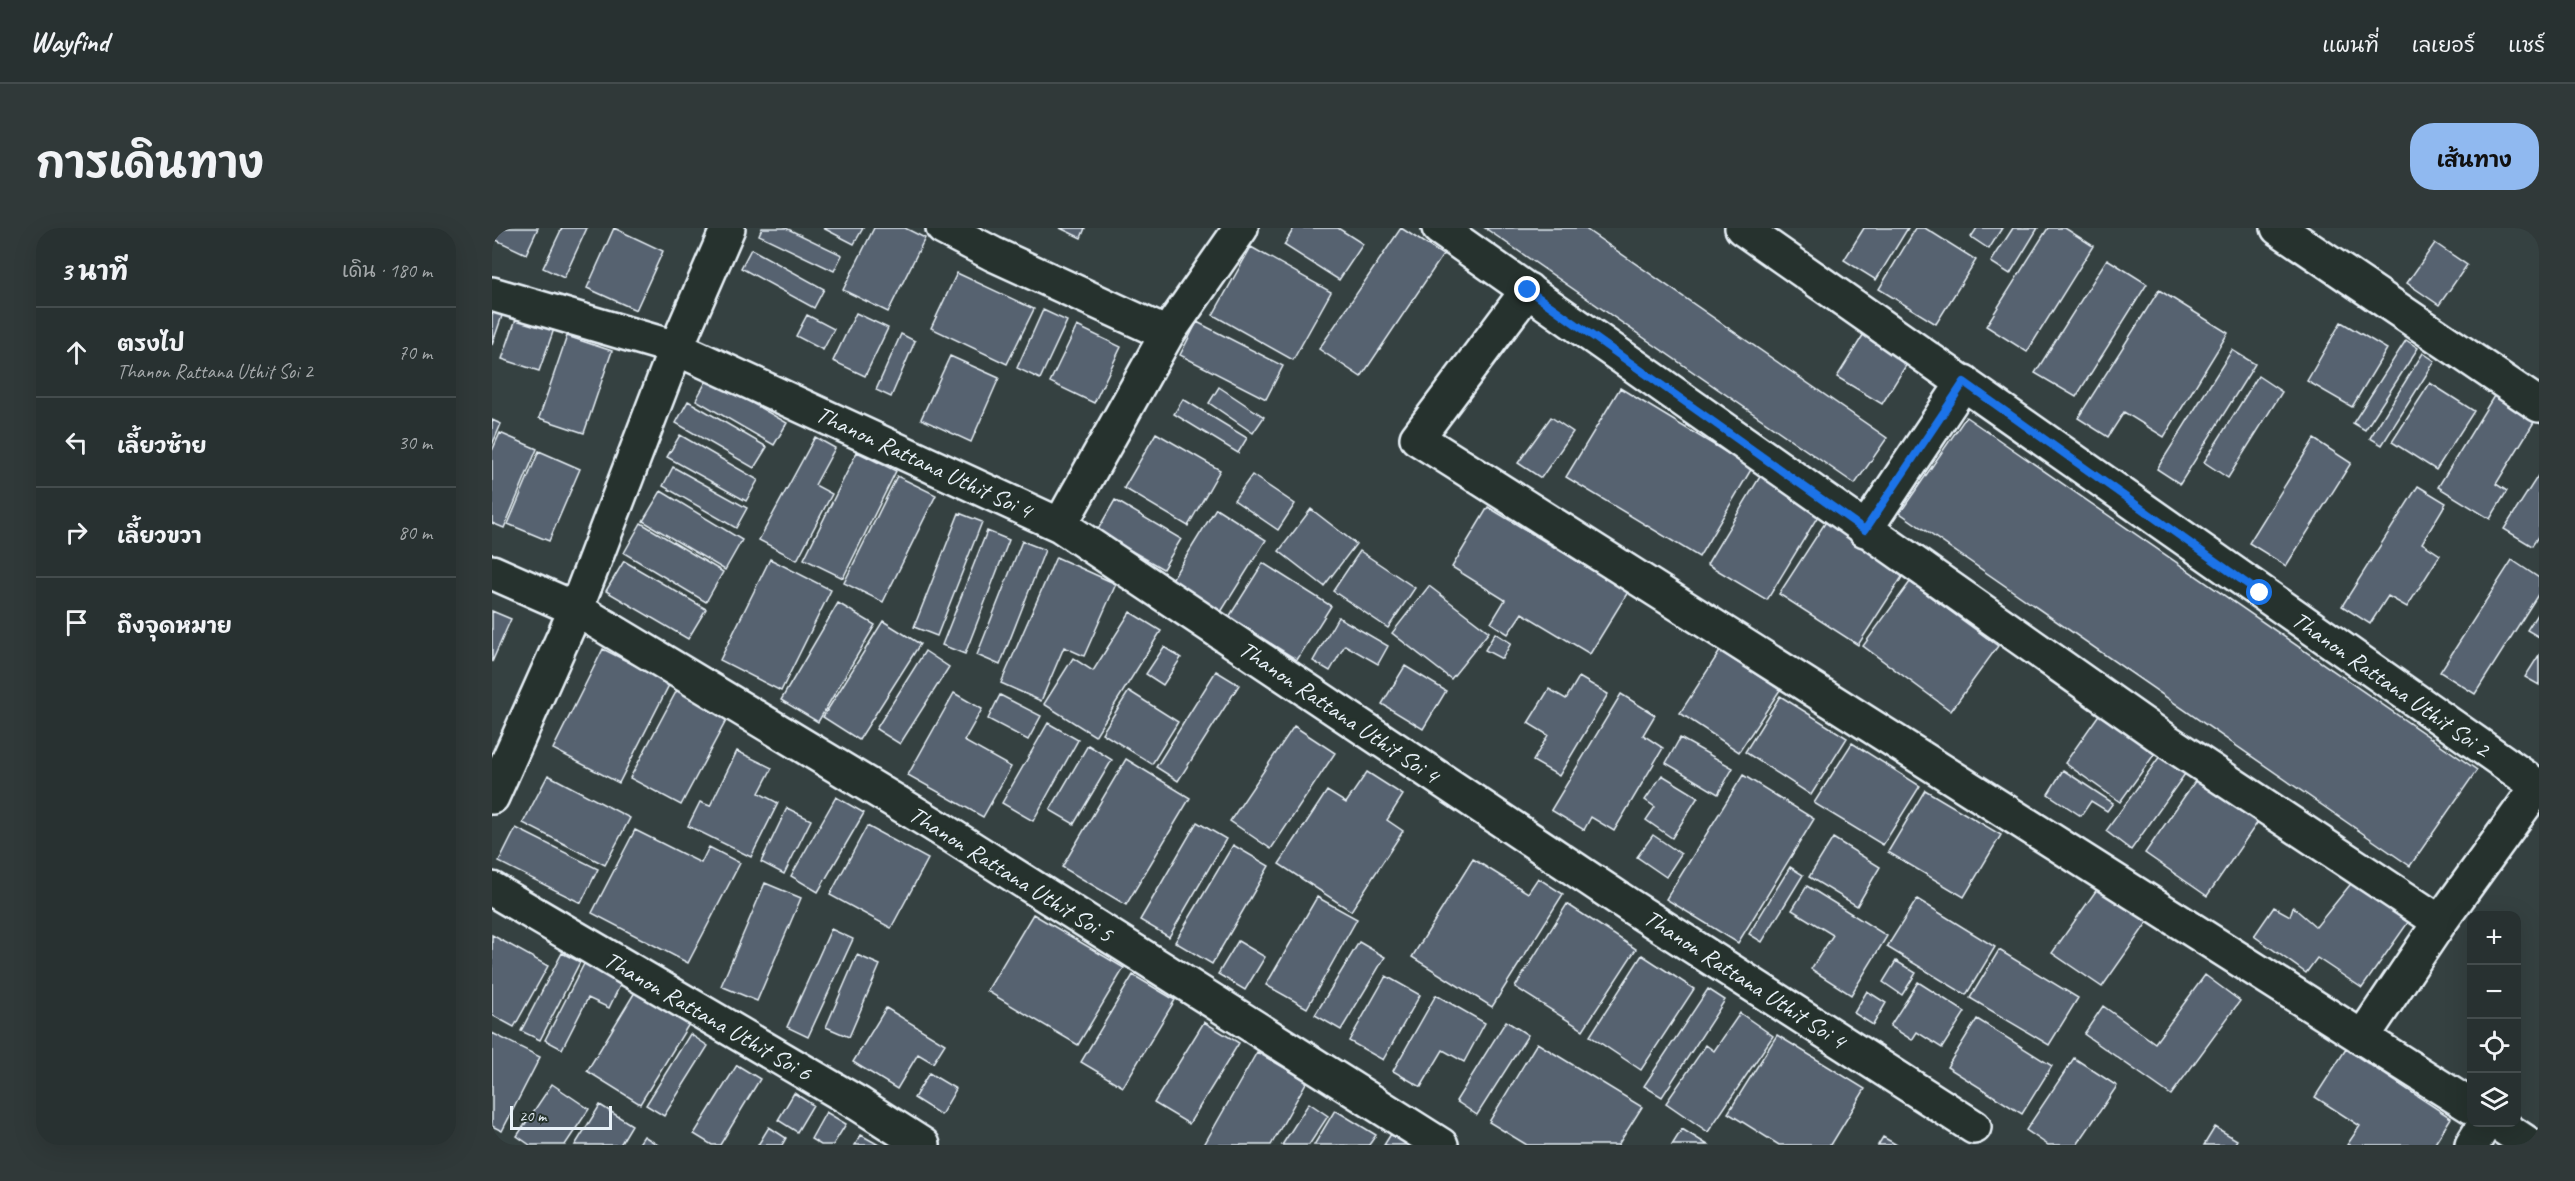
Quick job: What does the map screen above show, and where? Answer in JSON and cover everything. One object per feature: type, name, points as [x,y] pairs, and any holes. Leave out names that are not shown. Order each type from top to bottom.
[{"type":"street","points":[[492,797],[576,609],[676,348],[728,228]]},
{"type":"street","points":[[943,228],[993,254],[1167,334]]},
{"type":"street","points":[[1060,525],[1167,334],[1241,228]]},
{"type":"street","points":[[1438,228],[2168,741],[2440,922]]},
{"type":"street","name":"Thanon Rattana Uthit Soi 2","points":[[1742,228],[2539,786]]},
{"type":"street","points":[[2278,228],[2539,405]]},
{"type":"street","points":[[1528,290],[1417,438],[2467,1104]]},
{"type":"street","name":"Thanon Rattana Uthit Soi 4","points":[[492,294],[676,348],[1060,525],[1627,904],[1974,1127]]},
{"type":"street","points":[[1865,530],[1964,382]]},
{"type":"street","name":"Thanon Rattana Uthit Soi 5","points":[[492,572],[576,609],[933,824],[1441,1145]]},
{"type":"street","points":[[2362,1038],[2440,922],[2539,786]]},
{"type":"street","name":"Thanon Rattana Uthit Soi 6","points":[[492,889],[860,1104],[923,1145]]},
{"type":"street","points":[[2472,1145],[2483,1127]]},
{"type":"street","points":[[2503,1127],[2530,1145]]},
{"type":"building","points":[[492,228],[538,228],[526,254],[492,238]]},
{"type":"building","points":[[562,228],[587,228],[564,278],[543,268]]},
{"type":"building","points":[[614,228],[663,251],[636,310],[587,288]]},
{"type":"building","points":[[762,228],[786,228],[842,255],[834,271],[759,235]]},
{"type":"building","points":[[823,228],[863,228],[854,244]]},
{"type":"building","points":[[874,228],[905,228],[925,238],[888,312],[843,290]]},
{"type":"building","points":[[1060,228],[1085,228],[1081,238]]},
{"type":"building","points":[[1294,228],[1338,228],[1363,244],[1339,280],[1284,245]]},
{"type":"building","points":[[1401,228],[1443,255],[1361,377],[1319,349]]},
{"type":"building","points":[[1485,228],[1584,228],[1887,438],[1855,484]]},
{"type":"building","points":[[1864,228],[1908,228],[1876,280],[1844,260]]},
{"type":"building","points":[[1916,228],[1925,228],[1976,260],[1936,324],[1879,289]]},
{"type":"building","points":[[1977,228],[2002,228],[1989,249],[1971,237]]},
{"type":"building","points":[[2013,228],[2038,228],[2010,274],[1991,262]]},
{"type":"building","points":[[2048,228],[2065,228],[2093,246],[2027,352],[1986,326]]},
{"type":"building","points":[[2435,243],[2467,265],[2439,305],[2407,283]]},
{"type":"building","points":[[1251,247],[1331,292],[1293,360],[1213,315]]},
{"type":"building","points":[[751,249],[824,289],[814,308],[741,268]]},
{"type":"building","points":[[2107,259],[2147,284],[2076,397],[2035,373]]},
{"type":"building","points":[[957,273],[1034,309],[1007,364],[931,328]]},
{"type":"building","points":[[2159,290],[2228,333],[2164,437],[2124,412],[2108,437],[2078,418]]},
{"type":"building","points":[[492,306],[504,310],[492,345]]},
{"type":"building","points":[[1043,310],[1067,321],[1040,379],[1017,368]]},
{"type":"building","points":[[856,313],[888,328],[865,376],[833,361]]},
{"type":"building","points":[[807,315],[834,329],[823,350],[796,336]]},
{"type":"building","points":[[517,316],[554,329],[539,371],[502,359]]},
{"type":"building","points":[[1197,322],[1283,366],[1266,399],[1180,355]]},
{"type":"building","points":[[2341,322],[2387,349],[2352,407],[2307,381]]},
{"type":"building","points":[[1077,326],[1121,347],[1094,403],[1050,382]]},
{"type":"building","points":[[1865,332],[1910,359],[1882,404],[1837,377]]},
{"type":"building","points":[[901,334],[915,341],[891,397],[876,390]]},
{"type":"building","points":[[567,336],[612,351],[584,433],[539,418]]},
{"type":"building","points":[[2406,340],[2418,348],[2365,430],[2353,423]]},
{"type":"building","points":[[2232,350],[2255,364],[2180,484],[2157,469]]},
{"type":"building","points":[[2423,353],[2435,361],[2382,445],[2370,438]]},
{"type":"building","points":[[950,356],[999,378],[971,442],[921,419]]},
{"type":"building","points":[[2258,376],[2282,392],[2228,478],[2204,462]]},
{"type":"building","points":[[708,378],[787,423],[774,445],[696,400]]},
{"type":"building","points":[[2430,383],[2474,411],[2436,470],[2392,442]]},
{"type":"building","points":[[2500,386],[2539,414],[2496,484],[2507,491],[2490,519],[2438,487]]},
{"type":"building","points":[[1219,387],[1264,417],[1253,433],[1209,403]]},
{"type":"building","points":[[1620,388],[1752,468],[1699,557],[1566,477]]},
{"type":"building","points":[[1183,399],[1247,438],[1238,453],[1174,414]]},
{"type":"building","points":[[688,401],[767,447],[754,468],[676,423]]},
{"type":"building","points":[[1551,417],[1573,432],[1541,478],[1518,463]]},
{"type":"building","points":[[1966,417],[2477,770],[2410,866],[1900,513]]},
{"type":"building","points":[[492,420],[501,424],[492,445]]},
{"type":"building","points":[[500,433],[537,449],[504,528],[492,523],[492,451]]},
{"type":"building","points":[[1156,433],[1220,470],[1188,526],[1124,488]]},
{"type":"building","points":[[680,435],[758,480],[746,501],[667,457]]},
{"type":"building","points":[[815,437],[835,448],[815,485],[832,494],[797,560],[759,540]]},
{"type":"building","points":[[2314,439],[2351,463],[2286,566],[2249,543]]},
{"type":"building","points":[[539,451],[580,469],[549,541],[508,524]]},
{"type":"building","points":[[857,452],[896,471],[843,578],[804,559]]},
{"type":"building","points":[[673,467],[747,508],[736,528],[663,486]]},
{"type":"building","points":[[2539,474],[2539,535],[2532,546],[2504,529]]},
{"type":"building","points":[[1252,475],[1295,504],[1278,530],[1234,500]]},
{"type":"building","points":[[1761,475],[1821,511],[1767,600],[1707,564]]},
{"type":"building","points":[[897,476],[936,495],[883,602],[844,583]]},
{"type":"building","points":[[2418,486],[2446,503],[2422,543],[2440,555],[2407,607],[2388,596],[2370,624],[2342,606]]},
{"type":"building","points":[[661,491],[742,540],[725,570],[643,521]]},
{"type":"building","points":[[1115,500],[1181,539],[1163,569],[1097,531]]},
{"type":"building","points":[[1488,507],[1628,592],[1590,654],[1522,613],[1508,634],[1491,623],[1505,600],[1452,567]]},
{"type":"building","points":[[1216,508],[1266,540],[1221,612],[1171,581]]},
{"type":"building","points":[[1311,509],[1356,544],[1324,586],[1279,551]]},
{"type":"building","points":[[959,513],[982,522],[937,636],[914,627]]},
{"type":"building","points":[[1827,520],[1906,571],[1858,645],[1779,594]]},
{"type":"building","points":[[641,523],[723,572],[706,602],[624,553]]},
{"type":"building","points":[[987,531],[1009,540],[965,654],[942,645]]},
{"type":"building","points":[[1022,541],[1045,550],[1000,665],[977,655]]},
{"type":"building","points":[[1360,551],[1415,588],[1388,628],[1333,591]]},
{"type":"building","points":[[1056,557],[1116,584],[1084,656],[1064,647],[1041,701],[1001,683]]},
{"type":"building","points":[[770,559],[831,590],[781,691],[720,660]]},
{"type":"building","points":[[2512,560],[2539,578],[2539,593],[2475,694],[2440,672]]},
{"type":"building","points":[[624,561],[706,609],[688,639],[606,591]]},
{"type":"building","points":[[1263,563],[1331,606],[1297,660],[1229,617]]},
{"type":"building","points":[[1910,582],[1998,646],[1951,711],[1863,646]]},
{"type":"building","points":[[1429,586],[1489,632],[1451,679],[1392,633]]},
{"type":"building","points":[[838,603],[875,625],[818,722],[781,700]]},
{"type":"building","points":[[492,611],[511,619],[492,662]]},
{"type":"building","points":[[2539,611],[2539,637],[2527,630]]},
{"type":"building","points":[[1130,612],[1161,631],[1095,736],[1044,704],[1073,658],[1093,671]]},
{"type":"building","points":[[1338,617],[1388,646],[1378,664],[1345,645],[1330,671],[1313,661]]},
{"type":"building","points":[[883,621],[920,644],[859,740],[823,717]]},
{"type":"building","points":[[1495,633],[1511,643],[1502,659],[1485,650]]},
{"type":"building","points":[[1164,647],[1181,658],[1163,685],[1146,674]]},
{"type":"building","points":[[603,649],[670,683],[619,783],[553,749]]},
{"type":"building","points":[[925,651],[949,667],[900,744],[876,729]]},
{"type":"building","points":[[1720,651],[1780,690],[1739,752],[1680,713]]},
{"type":"building","points":[[2539,655],[2539,685],[2525,677]]},
{"type":"building","points":[[1405,666],[1446,691],[1423,729],[1382,704]]},
{"type":"building","points":[[1216,671],[1239,685],[1178,781],[1156,767]]},
{"type":"building","points":[[1579,677],[1608,694],[1559,776],[1533,761],[1548,735],[1528,723],[1549,689],[1566,699]]},
{"type":"building","points":[[677,690],[728,717],[681,805],[630,778]]},
{"type":"building","points":[[1129,691],[1178,722],[1152,764],[1102,733]]},
{"type":"building","points":[[954,693],[982,709],[964,741],[1011,767],[983,817],[908,775]]},
{"type":"building","points":[[1621,694],[1655,715],[1643,735],[1663,748],[1614,831],[1591,817],[1584,830],[1551,810]]},
{"type":"building","points":[[1000,695],[1041,716],[1028,740],[988,719]]},
{"type":"building","points":[[1780,696],[1847,738],[1811,795],[1745,752]]},
{"type":"building","points":[[2105,706],[2161,745],[2120,802],[2065,763]]},
{"type":"building","points":[[1048,723],[1078,740],[1033,821],[1002,803]]},
{"type":"building","points":[[1294,726],[1335,753],[1271,849],[1230,821]]},
{"type":"building","points":[[1680,738],[1733,768],[1718,794],[1666,763]]},
{"type":"building","points":[[1852,743],[1920,786],[1883,845],[1814,803]]},
{"type":"building","points":[[1088,745],[1112,760],[1074,824],[1050,810]]},
{"type":"building","points":[[737,751],[772,768],[759,793],[778,803],[751,857],[688,826],[700,802],[710,806]]},
{"type":"building","points":[[2160,756],[2185,774],[2131,850],[2106,831]]},
{"type":"building","points":[[1126,759],[1190,798],[1126,905],[1062,867]]},
{"type":"building","points":[[2063,770],[2113,803],[2107,811],[2091,801],[2081,816],[2048,794]]},
{"type":"building","points":[[1367,772],[1403,795],[1387,820],[1403,831],[1351,911],[1279,864],[1327,791],[1346,803]]},
{"type":"building","points":[[2200,774],[2262,816],[2207,896],[2145,853]]},
{"type":"building","points":[[548,775],[630,818],[605,865],[523,823]]},
{"type":"building","points":[[1662,775],[1698,797],[1672,838],[1646,820],[1655,807],[1645,800]]},
{"type":"building","points":[[1743,775],[1814,819],[1738,943],[1666,899]]},
{"type":"building","points":[[1925,790],[2001,835],[1964,897],[1888,852]]},
{"type":"building","points":[[836,797],[864,813],[818,892],[791,876]]},
{"type":"building","points":[[787,808],[811,820],[784,874],[761,862]]},
{"type":"building","points":[[1197,822],[1226,839],[1169,937],[1140,920]]},
{"type":"building","points":[[867,826],[928,859],[891,928],[830,895]]},
{"type":"building","points":[[516,828],[598,869],[581,903],[499,862]]},
{"type":"building","points":[[635,830],[701,863],[709,847],[740,863],[688,963],[592,913]]},
{"type":"building","points":[[1653,835],[1681,854],[1666,877],[1637,857]]},
{"type":"building","points":[[1833,838],[1880,867],[1857,906],[1809,877]]},
{"type":"building","points":[[1233,845],[1269,866],[1212,964],[1175,942]]},
{"type":"building","points":[[1473,859],[1528,893],[1538,878],[1563,894],[1492,1007],[1412,957]]},
{"type":"building","points":[[1790,867],[1803,875],[1762,942],[1749,934]]},
{"type":"building","points":[[2358,875],[2414,914],[2362,988],[2317,958],[2306,973],[2254,936],[2274,907],[2290,916],[2293,907],[2316,927]]},
{"type":"building","points":[[765,883],[801,898],[757,1001],[721,986]]},
{"type":"building","points":[[2100,885],[2149,920],[2102,987],[2052,953]]},
{"type":"building","points":[[1807,886],[1887,936],[1851,995],[1811,969],[1833,935],[1792,910]]},
{"type":"building","points":[[1317,897],[1357,919],[1307,1008],[1266,985]]},
{"type":"building","points":[[1917,899],[1995,947],[1966,995],[1887,947]]},
{"type":"building","points":[[1567,904],[1636,949],[1583,1030],[1515,987]]},
{"type":"building","points":[[1033,914],[1124,968],[1078,1045],[987,991]]},
{"type":"building","points":[[831,929],[853,939],[808,1037],[787,1027]]},
{"type":"building","points":[[492,935],[548,966],[514,1027],[492,1015]]},
{"type":"building","points":[[1238,941],[1265,957],[1245,990],[1218,974]]},
{"type":"building","points":[[1359,942],[1385,957],[1341,1030],[1315,1015]]},
{"type":"building","points":[[1999,950],[2078,998],[2049,1045],[1970,998]]},
{"type":"building","points":[[562,953],[580,962],[540,1040],[521,1031]]},
{"type":"building","points":[[857,955],[880,965],[849,1037],[826,1027]]},
{"type":"building","points":[[1642,955],[1694,989],[1641,1070],[1590,1036]]},
{"type":"building","points":[[1896,961],[1916,973],[1902,995],[1883,982]]},
{"type":"building","points":[[585,962],[622,981],[609,1008],[588,998],[562,1049],[545,1040]]},
{"type":"building","points":[[1133,975],[1175,1000],[1123,1087],[1081,1062]]},
{"type":"building","points":[[2205,975],[2240,1001],[2171,1095],[2084,1034],[2103,1006],[2155,1043]]},
{"type":"building","points":[[1386,976],[1420,995],[1383,1060],[1349,1041]]},
{"type":"building","points":[[1918,982],[1965,1012],[1942,1048],[1917,1032],[1912,1040],[1890,1026]]},
{"type":"building","points":[[1708,989],[1725,1000],[1662,1097],[1644,1086]]},
{"type":"building","points":[[1867,991],[1886,1003],[1873,1025],[1854,1013]]},
{"type":"building","points":[[635,992],[689,1024],[640,1104],[587,1071]]},
{"type":"building","points":[[1436,995],[1485,1023],[1464,1062],[1443,1050],[1421,1087],[1393,1071]]},
{"type":"building","points":[[886,1008],[945,1044],[933,1063],[918,1054],[897,1089],[853,1062]]},
{"type":"building","points":[[1740,1013],[1773,1036],[1708,1132],[1666,1103],[1706,1045],[1714,1051]]},
{"type":"building","points":[[1977,1019],[2052,1066],[2022,1114],[1947,1067]]},
{"type":"building","points":[[1506,1021],[1528,1035],[1477,1115],[1456,1101]]},
{"type":"building","points":[[1204,1022],[1239,1043],[1189,1124],[1154,1103]]},
{"type":"building","points":[[492,1033],[540,1057],[502,1131],[492,1126]]},
{"type":"building","points":[[690,1034],[708,1046],[664,1116],[646,1105]]},
{"type":"building","points":[[1777,1035],[1865,1089],[1831,1145],[1779,1145],[1728,1113]]},
{"type":"building","points":[[1537,1043],[1642,1107],[1618,1145],[1527,1145],[1489,1122]]},
{"type":"building","points":[[2346,1049],[2451,1118],[2434,1145],[2347,1145],[2360,1126],[2315,1097]]},
{"type":"building","points":[[1257,1052],[1307,1081],[1271,1145],[1204,1145]]},
{"type":"building","points":[[2074,1058],[2117,1086],[2077,1145],[2048,1145],[2026,1130]]},
{"type":"building","points":[[737,1065],[760,1079],[720,1145],[712,1145],[694,1134]]},
{"type":"building","points":[[929,1073],[956,1089],[941,1115],[914,1098]]},
{"type":"building","points":[[552,1084],[589,1109],[565,1145],[530,1145],[517,1136]]},
{"type":"building","points":[[794,1093],[813,1105],[797,1132],[778,1120]]},
{"type":"building","points":[[1309,1103],[1328,1116],[1309,1145],[1282,1145]]},
{"type":"building","points":[[600,1105],[632,1125],[620,1145],[575,1145]]},
{"type":"building","points":[[1335,1110],[1376,1135],[1369,1145],[1314,1145]]},
{"type":"building","points":[[826,1112],[846,1124],[833,1145],[821,1145],[811,1139]]},
{"type":"building","points":[[769,1127],[786,1138],[782,1145],[758,1145]]},
{"type":"building","points":[[2215,1127],[2237,1140],[2234,1145],[2204,1145]]},
{"type":"building","points":[[1682,1129],[1708,1145],[1672,1145]]},
{"type":"building","points":[[1391,1134],[1409,1145],[1384,1145]]},
{"type":"building","points":[[861,1135],[879,1145],[855,1145]]},
{"type":"building","points":[[644,1136],[658,1145],[638,1145]]},
{"type":"building","points":[[1883,1137],[1897,1145],[1878,1145]]},
{"type":"route","points":[[1528,290],[1865,530],[1964,382],[2260,593]]}]
